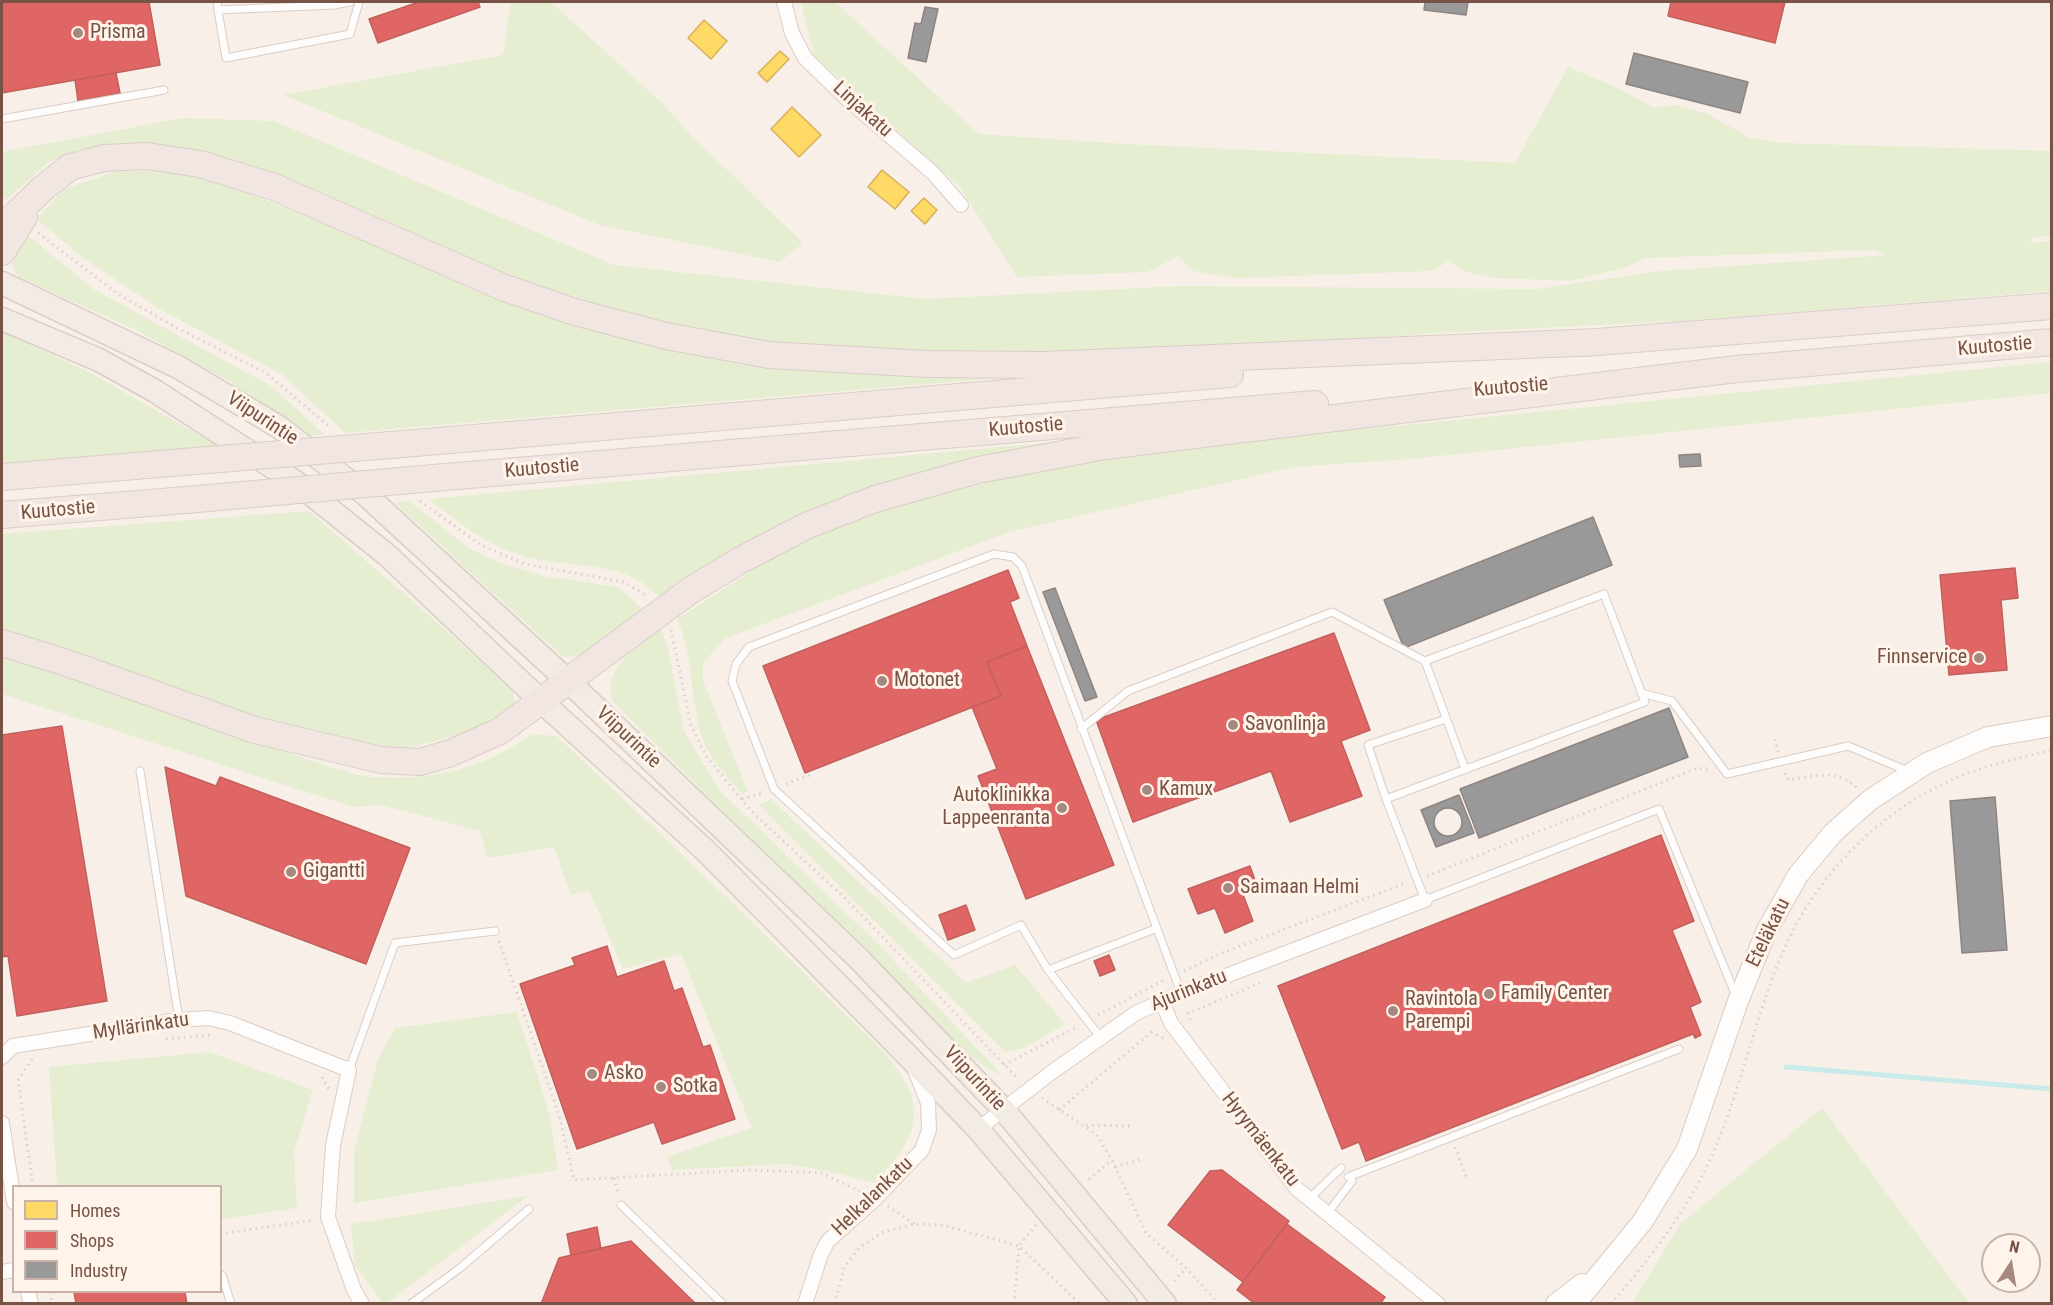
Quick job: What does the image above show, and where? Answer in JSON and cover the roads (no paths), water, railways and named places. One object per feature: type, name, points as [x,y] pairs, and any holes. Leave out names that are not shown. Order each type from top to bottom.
[{"type":"highway","points":[[2,228],[42,189],[70,167],[104,158],[147,156],[200,164],[274,187],[495,284],[575,312],[666,336],[770,355],[927,364],[1043,365],[1599,342]]},
{"type":"highway","points":[[2,252],[42,189]]},
{"type":"highway","name":"Kuutostie","points":[[2,477],[2052,306]]},
{"type":"highway","name":"Kuutostie","points":[[2,515],[2052,342]]},
{"type":"highway","points":[[2,643],[67,663],[255,730],[381,760],[420,762],[451,753],[500,731],[691,590],[806,526],[875,499],[978,470],[1105,446],[1745,368]]},
{"type":"main road","name":"Viipurintie","points":[[2,283],[178,367],[279,427],[366,494],[569,682],[858,958],[1002,1109],[1165,1304]]},
{"type":"main road","name":"Viipurintie","points":[[2,319],[99,360],[155,391],[297,483],[387,555],[541,701],[706,851],[978,1129],[1126,1304]]},
{"type":"main road","name":"Eteläkatu","points":[[1575,1304],[1643,1221],[1687,1149],[1738,1001],[1766,932],[1798,875],[1833,833],[1870,800],[1927,763],[1988,737],[2052,726]]},
{"type":"main road","name":"Eteläkatu","points":[[1556,1304],[1610,1262]]},
{"type":"street","name":"Linjakatu","points":[[784,2],[792,33],[805,58],[847,99],[933,173],[961,205]]},
{"type":"street","name":"Ajurinkatu","points":[[978,1129],[1002,1109],[1136,1013],[1181,993],[1425,900]]},
{"type":"street","name":"Hyrymäenkatu","points":[[1162,1002],[1171,1023],[1296,1188],[1438,1304]]},
{"type":"street","name":"Myllärinkatu","points":[[2,1057],[13,1046],[179,1020],[208,1018],[230,1023],[349,1070]]},
{"type":"street","name":"Helkalankatu","points":[[805,1304],[821,1254],[828,1241],[875,1199],[922,1150],[929,1130],[928,1103],[909,1057]]},
{"type":"street","points":[[349,1070],[333,1145],[328,1217],[354,1290],[362,1304]]},
{"type":"street","points":[[2,1123],[12,1189]]},
{"type":"lane","points":[[217,2],[226,58],[350,34],[359,2]]},
{"type":"lane","points":[[218,10],[334,5],[350,2]]},
{"type":"lane","points":[[2,119],[164,90]]},
{"type":"lane","points":[[1101,1038],[1048,970],[1021,925],[954,955],[774,789],[732,681],[736,664],[749,647],[994,554],[1013,557],[1022,566],[1155,929],[1181,993]]},
{"type":"lane","points":[[1386,798],[1645,702],[1604,594],[1425,661]]},
{"type":"lane","points":[[1081,729],[1128,691],[1332,612],[1425,661],[1465,769]]},
{"type":"lane","points":[[1641,693],[1672,700],[1727,774],[1848,746],[1911,773]]},
{"type":"lane","points":[[1446,718],[1368,745],[1425,900],[1659,809],[1738,1001]]},
{"type":"lane","points":[[140,771],[179,1020]]},
{"type":"lane","points":[[1048,970],[1155,929]]},
{"type":"lane","points":[[349,1070],[395,943],[495,931]]},
{"type":"lane","points":[[1327,1214],[1350,1179],[1451,1137],[1679,1049]]},
{"type":"lane","points":[[1309,1199],[1341,1168]]},
{"type":"lane","points":[[621,1205],[723,1304]]},
{"type":"lane","points":[[411,1304],[460,1268],[529,1209]]},
{"type":"lane","points":[[222,1275],[231,1304]]},
{"type":"waterway","points":[[1786,1067],[2052,1089]]},
{"type":"place","name":"Prisma","points":[[78,33]]},
{"type":"place","name":"Finnservice","points":[[1979,658]]},
{"type":"place","name":"Motonet","points":[[882,681]]},
{"type":"place","name":"Savonlinja","points":[[1233,725]]},
{"type":"place","name":"Kamux","points":[[1147,790]]},
{"type":"place","name":"Autoklinikka Lappeenranta","points":[[1062,808]]},
{"type":"place","name":"Gigantti","points":[[291,872]]},
{"type":"place","name":"Saimaan Helmi","points":[[1228,888]]},
{"type":"place","name":"Family Center","points":[[1489,994]]},
{"type":"place","name":"Ravintola Parempi","points":[[1393,1011]]},
{"type":"place","name":"Asko","points":[[592,1074]]},
{"type":"place","name":"Sotka","points":[[661,1087]]}]
